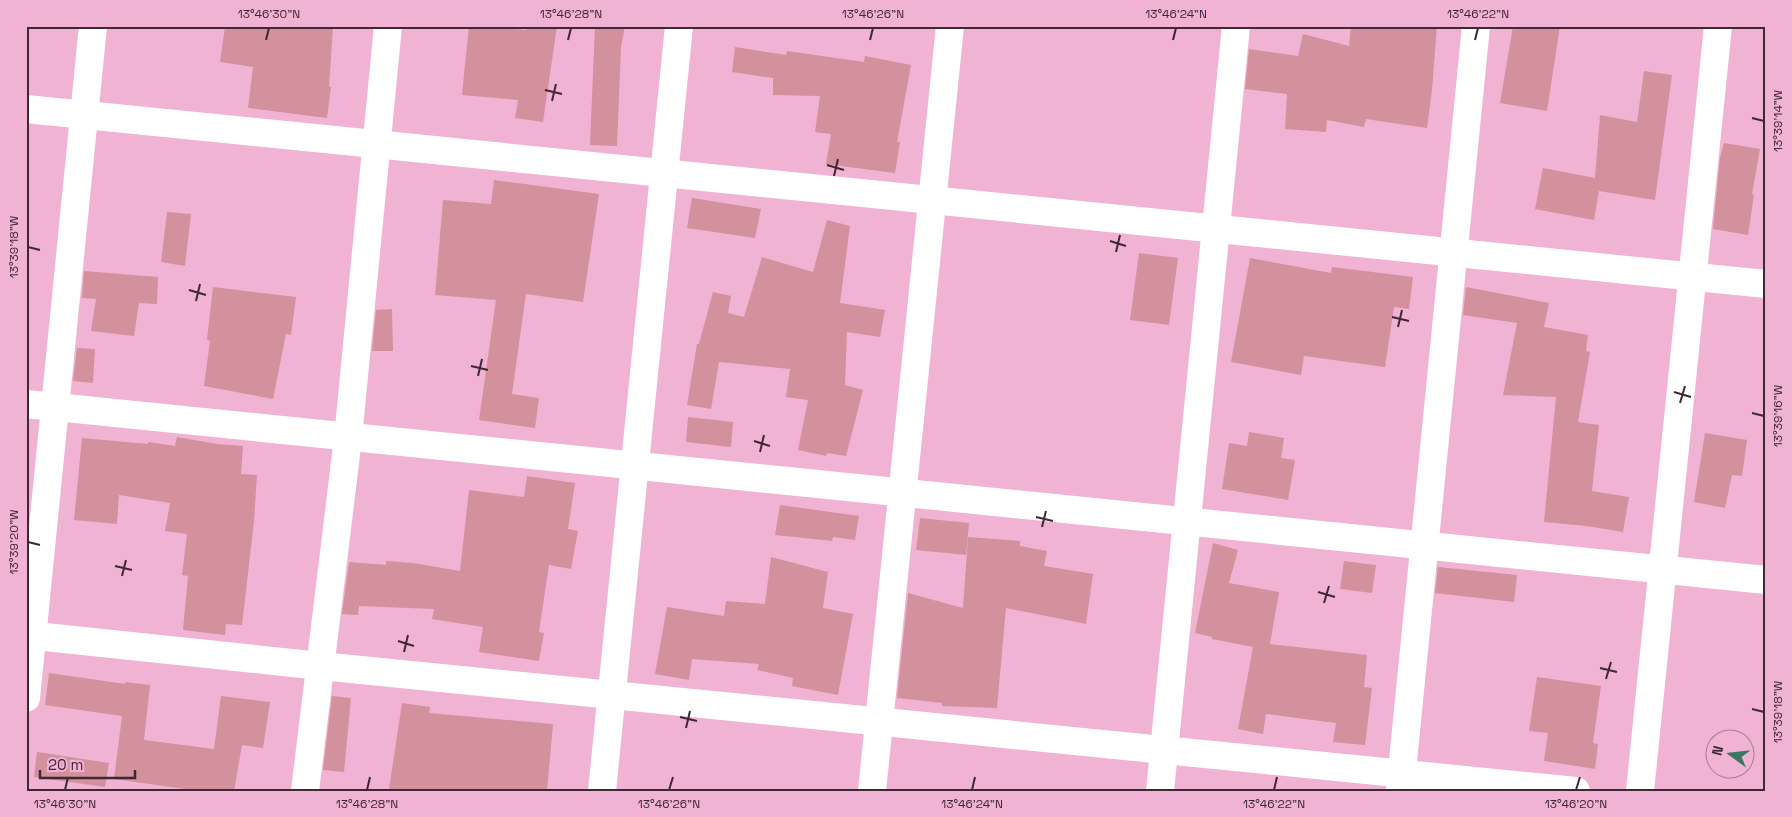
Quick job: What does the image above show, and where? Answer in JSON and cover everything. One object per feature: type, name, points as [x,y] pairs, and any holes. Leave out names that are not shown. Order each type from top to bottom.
[{"type":"street","points":[[26,698],[29,635],[55,407],[93,26]]},
{"type":"street","points":[[305,791],[348,438],[388,26]]},
{"type":"street","points":[[602,791],[680,26]]},
{"type":"street","points":[[872,791],[950,26]]},
{"type":"street","points":[[1160,791],[1236,26]]},
{"type":"street","points":[[1401,782],[1476,26]]},
{"type":"street","points":[[1640,791],[1718,26]]},
{"type":"street","points":[[26,109],[1766,284]]},
{"type":"street","points":[[26,404],[1766,580]]},
{"type":"street","points":[[29,635],[1164,750],[1401,782],[1576,791]]},
{"type":"building","points":[[225,26],[333,27],[329,87],[331,87],[327,118],[248,108],[253,67],[220,62]]},
{"type":"building","points":[[469,26],[526,30],[526,26],[557,26],[543,122],[515,118],[518,100],[462,95]]},
{"type":"building","points":[[595,26],[625,26],[621,47],[617,146],[590,145]]},
{"type":"building","points":[[1351,26],[1437,26],[1427,128],[1366,119],[1364,127],[1327,120],[1326,132],[1285,129],[1287,94],[1245,89],[1249,49],[1298,56],[1303,34],[1349,46]]},
{"type":"building","points":[[1513,26],[1560,26],[1547,111],[1500,103]]},
{"type":"building","points":[[735,47],[786,55],[787,51],[864,62],[865,56],[911,65],[897,142],[900,142],[895,173],[826,164],[831,134],[815,132],[820,96],[773,95],[773,78],[732,72]]},
{"type":"building","points":[[1644,71],[1672,75],[1655,200],[1599,191],[1594,220],[1535,209],[1543,168],[1595,178],[1600,115],[1637,122]]},
{"type":"building","points":[[1724,143],[1760,149],[1752,194],[1754,195],[1748,235],[1713,229],[1720,158]]},
{"type":"building","points":[[494,180],[599,194],[583,302],[526,294],[512,394],[539,398],[535,428],[479,420],[496,300],[435,295],[443,200],[491,204]]},
{"type":"building","points":[[692,198],[761,209],[755,238],[687,228]]},
{"type":"building","points":[[167,212],[191,214],[185,266],[161,262]]},
{"type":"building","points":[[827,220],[850,226],[840,303],[885,310],[880,337],[847,332],[845,385],[863,390],[846,456],[827,453],[826,456],[798,450],[808,400],[786,397],[790,369],[719,362],[711,409],[687,405],[697,344],[699,344],[713,292],[731,296],[728,313],[744,317],[762,257],[813,272]]},
{"type":"building","points":[[1139,253],[1178,258],[1169,325],[1130,320]]},
{"type":"building","points":[[1250,258],[1331,273],[1332,267],[1413,277],[1409,309],[1394,307],[1385,367],[1304,356],[1301,375],[1231,362]]},
{"type":"building","points":[[84,271],[158,277],[157,304],[139,303],[134,336],[91,331],[96,299],[82,298]]},
{"type":"building","points":[[213,287],[296,297],[291,335],[286,334],[273,399],[204,386],[210,341],[207,340]]},
{"type":"building","points":[[1466,287],[1549,303],[1544,327],[1588,335],[1586,351],[1590,352],[1578,422],[1599,425],[1592,491],[1629,497],[1623,532],[1544,522],[1556,397],[1503,395],[1517,323],[1463,315]]},
{"type":"building","points":[[392,309],[393,351],[372,351],[376,310]]},
{"type":"building","points":[[77,348],[95,349],[93,383],[73,381]]},
{"type":"building","points":[[688,417],[733,422],[731,447],[686,442]]},
{"type":"building","points":[[1249,432],[1284,438],[1281,458],[1295,460],[1288,500],[1222,489],[1229,443],[1247,446]]},
{"type":"building","points":[[1705,433],[1747,440],[1742,476],[1732,475],[1725,508],[1694,502]]},
{"type":"building","points":[[177,437],[217,444],[243,446],[241,474],[257,475],[254,521],[242,625],[226,624],[225,635],[183,630],[188,576],[182,575],[187,534],[165,531],[170,503],[119,495],[117,524],[74,520],[82,438],[148,444],[148,442],[175,446]]},
{"type":"building","points":[[527,476],[575,483],[568,529],[578,531],[571,569],[549,565],[539,632],[544,633],[539,661],[479,652],[483,627],[432,619],[434,609],[359,606],[358,615],[342,614],[349,562],[386,565],[386,561],[413,563],[460,571],[469,490],[524,497]]},
{"type":"building","points":[[780,505],[859,516],[855,540],[833,537],[832,541],[775,535]]},
{"type":"building","points":[[920,518],[969,523],[966,555],[916,550]]},
{"type":"building","points":[[968,537],[1020,541],[1020,546],[1047,551],[1044,566],[1093,574],[1086,624],[1006,608],[997,708],[942,706],[942,703],[897,698],[908,593],[963,608]]},
{"type":"building","points":[[1213,543],[1238,550],[1229,583],[1279,592],[1270,644],[1367,655],[1364,687],[1372,688],[1365,745],[1333,742],[1336,723],[1266,714],[1263,734],[1238,729],[1253,647],[1212,639],[1212,637],[1195,633]]},
{"type":"building","points":[[771,557],[828,572],[823,608],[853,614],[838,695],[792,686],[793,678],[757,670],[759,664],[692,659],[689,680],[655,674],[667,607],[724,616],[726,601],[765,604]]},
{"type":"building","points":[[1344,561],[1376,565],[1372,593],[1340,589]]},
{"type":"building","points":[[1438,567],[1517,575],[1514,602],[1435,593]]},
{"type":"building","points":[[49,673],[125,684],[125,682],[150,685],[144,740],[214,749],[221,696],[270,702],[263,748],[242,745],[234,791],[199,791],[114,779],[122,716],[45,705]]},
{"type":"building","points":[[1537,677],[1601,686],[1593,743],[1598,744],[1595,769],[1544,761],[1548,733],[1529,731]]},
{"type":"building","points":[[332,696],[351,698],[344,772],[323,770]]},
{"type":"building","points":[[402,703],[430,707],[429,713],[553,724],[547,791],[403,791],[389,789]]},
{"type":"building","points":[[37,752],[109,763],[105,787],[34,777]]}]
